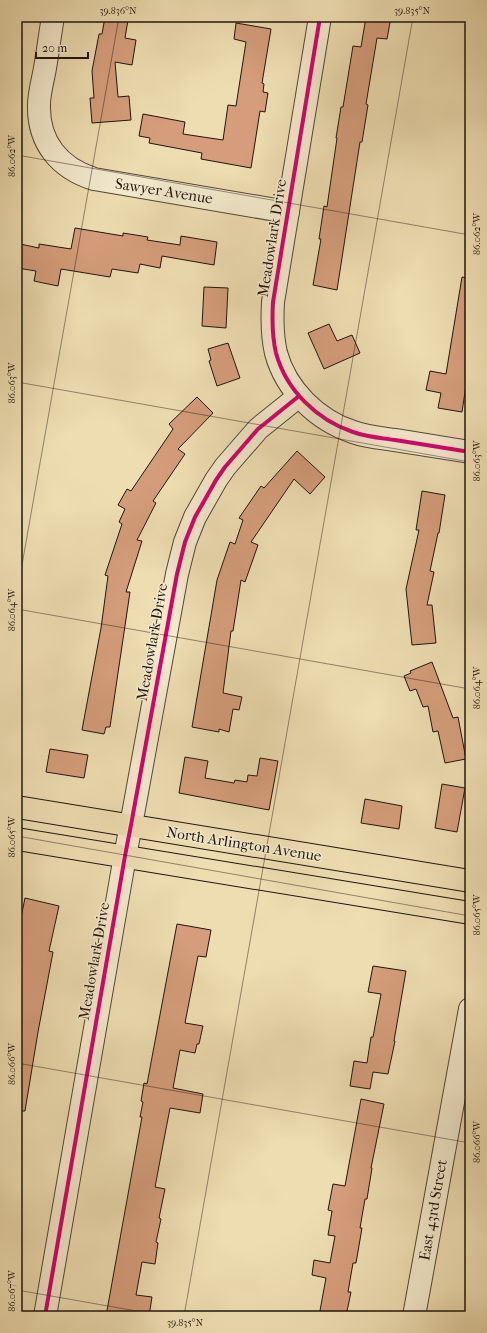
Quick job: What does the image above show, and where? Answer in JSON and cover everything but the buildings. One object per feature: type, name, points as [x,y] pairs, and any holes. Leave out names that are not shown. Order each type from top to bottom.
[{"type":"main road","name":"North Arlington Avenue","points":[[17,807],[470,881]]},
{"type":"main road","name":"North Arlington Avenue","points":[[17,839],[470,913]]},
{"type":"street","name":"Sawyer Avenue","points":[[53,17],[39,104],[42,130],[50,149],[64,165],[74,172],[94,179],[288,212]]},
{"type":"street","name":"Meadowlark Drive","points":[[45,1316],[125,856],[132,825],[177,574],[185,542],[195,517],[225,467],[258,429],[299,396],[278,359],[272,327],[273,302],[320,17]]},
{"type":"street","points":[[299,396],[310,408],[324,418],[353,432],[470,452]]},
{"type":"street","name":"East 43rd Street","points":[[414,1316],[470,1009]]},
{"type":"cycle path","points":[[320,17],[273,302],[272,315],[276,353],[281,367],[295,391],[315,411],[340,427],[369,436],[470,452]]},
{"type":"cycle path","points":[[45,1316],[125,856],[177,574],[185,542],[195,517],[225,467],[258,429],[299,396]]}]
